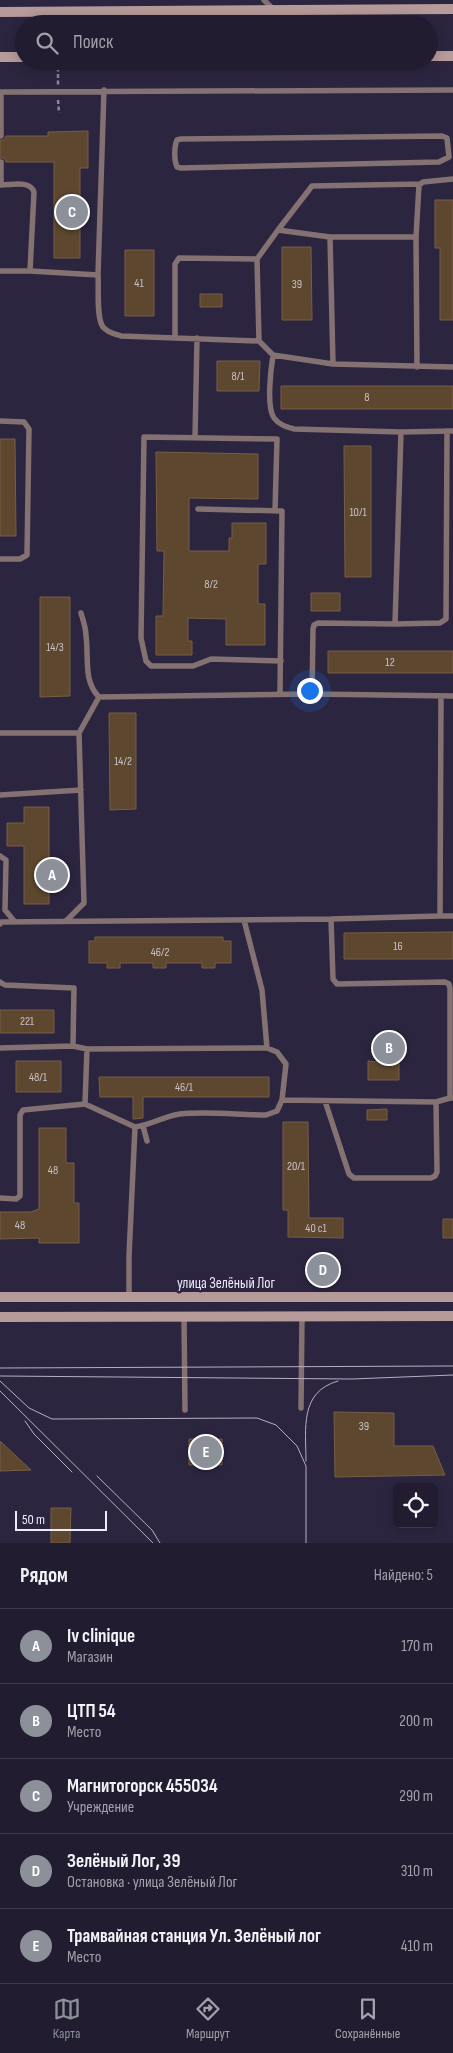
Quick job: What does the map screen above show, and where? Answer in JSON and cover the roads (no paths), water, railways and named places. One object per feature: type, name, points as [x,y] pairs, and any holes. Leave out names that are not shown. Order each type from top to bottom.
[{"type":"main road","points":[[0,12],[453,9]]},
{"type":"main road","points":[[438,56],[453,56]]},
{"type":"main road","points":[[0,57],[15,57]]},
{"type":"main road","name":"улица Зелёный Лог","points":[[0,1297],[453,1297]]},
{"type":"main road","points":[[0,1317],[453,1316]]},
{"type":"lane","points":[[264,0],[274,10]]},
{"type":"lane","points":[[1,136],[0,92],[104,90],[453,90]]},
{"type":"lane","points":[[104,90],[98,275],[99,319],[102,326],[110,332],[121,336],[259,341],[273,354],[333,364],[417,367],[453,366]]},
{"type":"lane","points":[[442,136],[447,138],[451,158],[439,162],[181,168],[176,165],[175,144],[177,140],[181,139],[442,136]]},
{"type":"lane","points":[[1,162],[0,185],[28,184],[34,192],[30,271]]},
{"type":"lane","points":[[259,341],[257,259],[312,186],[420,184],[453,179]]},
{"type":"lane","points":[[417,367],[416,237],[420,184]]},
{"type":"lane","points":[[278,230],[330,237],[416,237]]},
{"type":"lane","points":[[330,237],[333,364]]},
{"type":"lane","points":[[175,337],[177,260],[181,258],[257,259]]},
{"type":"lane","points":[[0,271],[98,275]]},
{"type":"lane","points":[[195,438],[197,338]]},
{"type":"lane","points":[[273,354],[270,377],[271,412],[274,419],[283,426],[294,429],[401,432],[450,431],[446,619],[440,622],[395,624],[318,623],[314,625],[312,629],[312,694]]},
{"type":"lane","points":[[0,421],[24,422],[29,428],[27,555],[20,559],[0,559]]},
{"type":"lane","points":[[395,624],[401,432]]},
{"type":"lane","points":[[276,511],[277,440],[144,437],[141,638],[146,661],[151,666],[192,666],[211,659],[281,661]]},
{"type":"lane","points":[[198,509],[282,511],[280,694]]},
{"type":"lane","points":[[81,613],[86,635],[88,682],[98,697]]},
{"type":"lane","points":[[98,697],[280,694],[453,696]]},
{"type":"lane","points":[[440,916],[441,696]]},
{"type":"lane","points":[[66,921],[84,903],[79,733],[98,697]]},
{"type":"lane","points":[[0,733],[79,733]]},
{"type":"lane","points":[[0,795],[81,790]]},
{"type":"lane","points":[[0,856],[6,860],[5,910],[16,922]]},
{"type":"lane","points":[[0,924],[1,922],[331,920],[453,916]]},
{"type":"lane","points":[[244,920],[262,990],[267,1048]]},
{"type":"lane","points":[[282,1100],[436,1102],[451,1098],[450,986],[445,982],[335,983],[333,979],[331,920]]},
{"type":"lane","points":[[0,982],[5,985],[74,988],[73,1046]]},
{"type":"lane","points":[[0,1048],[73,1046],[87,1049],[267,1048],[277,1052],[286,1064],[282,1100],[277,1111],[266,1115],[181,1114],[159,1118],[143,1126],[135,1127],[85,1104],[22,1112],[20,1196],[14,1199],[0,1198]]},
{"type":"lane","points":[[85,1104],[87,1049]]},
{"type":"lane","points":[[325,1101],[349,1174],[354,1178],[431,1178],[435,1176],[437,1172],[436,1102]]},
{"type":"lane","points":[[143,1126],[147,1141]]},
{"type":"lane","points":[[129,1298],[135,1127]]},
{"type":"lane","points":[[301,1408],[302,1316]]},
{"type":"lane","points":[[184,1317],[185,1410]]},
{"type":"tram line","points":[[0,1368],[453,1366]]},
{"type":"tram line","points":[[0,1376],[352,1379],[453,1375]]},
{"type":"tram line","points":[[0,1381],[29,1408],[52,1419],[257,1418],[276,1425],[297,1446],[306,1466],[306,1543]]},
{"type":"tram line","points":[[306,1461],[307,1413],[317,1394],[325,1386],[338,1381]]},
{"type":"tram line","points":[[0,1391],[153,1543]]},
{"type":"tram line","points":[[25,1421],[34,1434],[72,1472]]},
{"type":"tram line","points":[[97,1476],[152,1530],[160,1543]]},
{"type":"place","name":"Магнитогорск 455034","points":[[72,212]]},
{"type":"place","name":"Iv clinique","points":[[52,875]]},
{"type":"place","name":"ЦТП 54","points":[[389,1048]]},
{"type":"place","name":"Зелёный Лог, 39","points":[[323,1270]]},
{"type":"place","name":"Трамвайная станция Ул. Зелёный лог","points":[[206,1452]]}]
